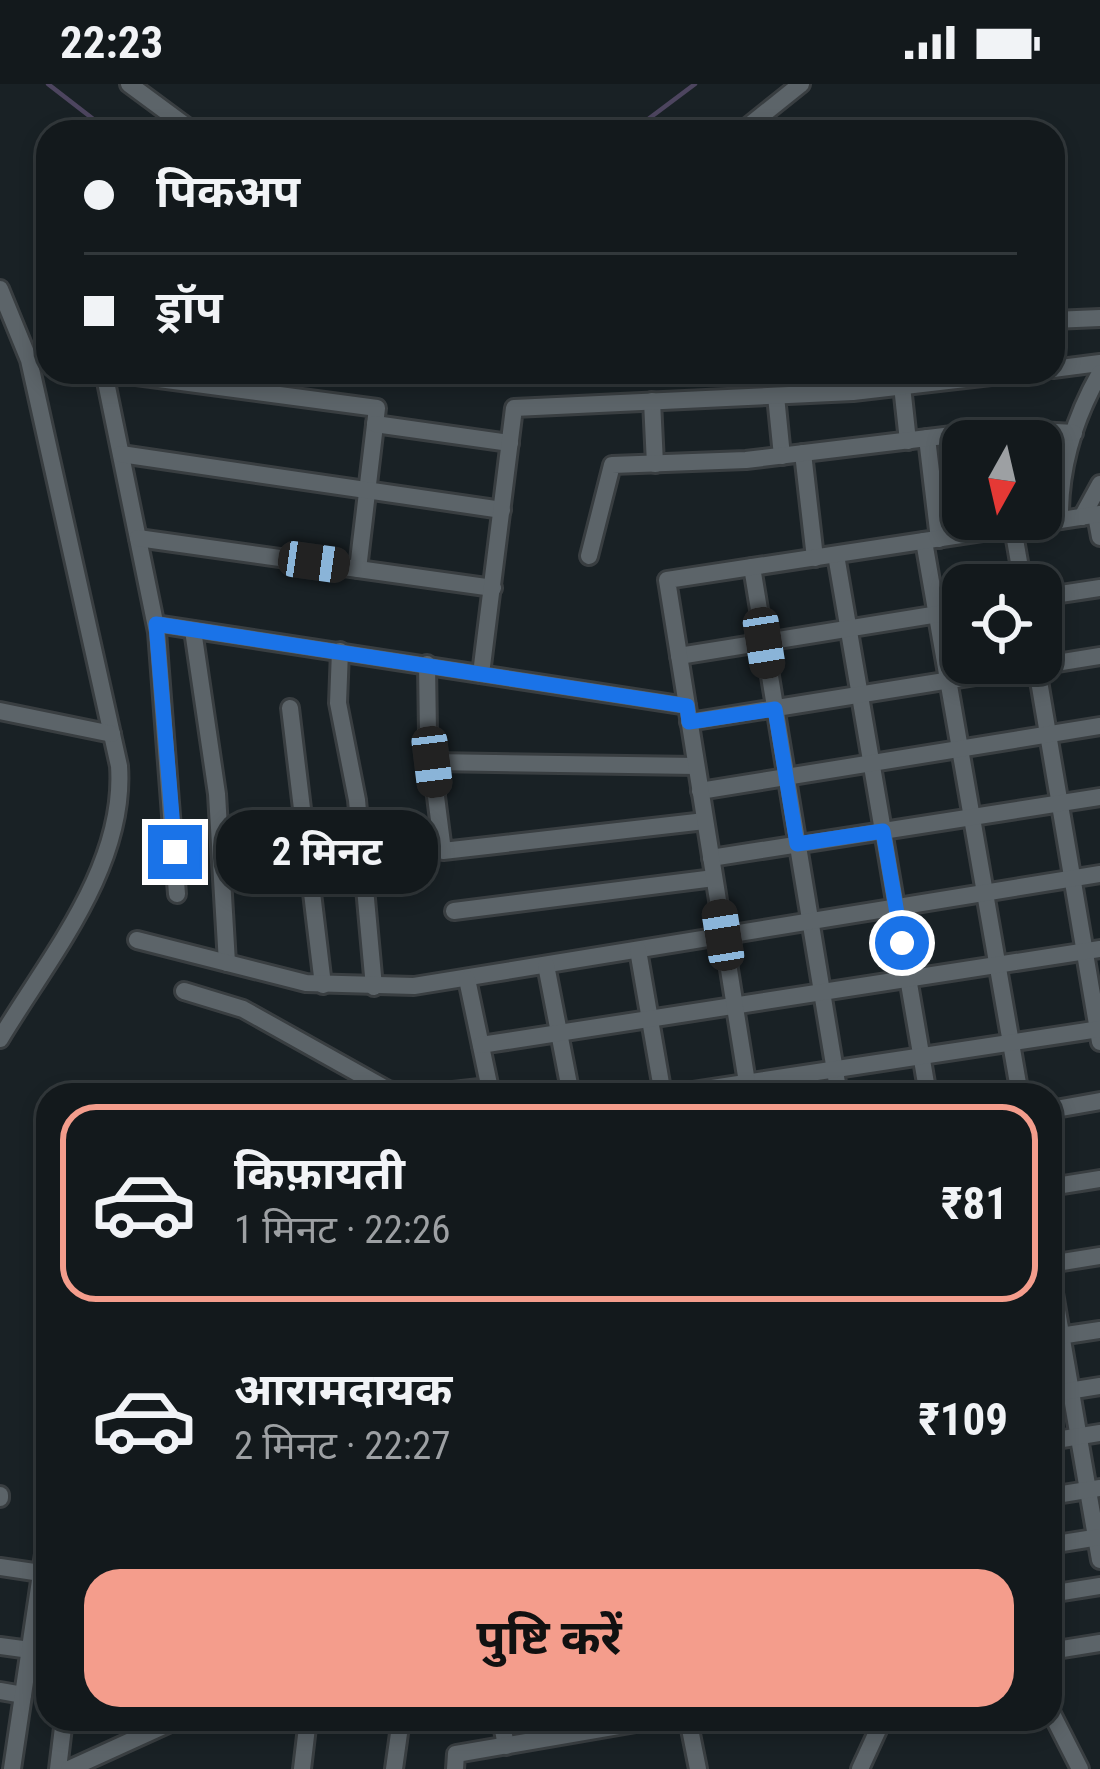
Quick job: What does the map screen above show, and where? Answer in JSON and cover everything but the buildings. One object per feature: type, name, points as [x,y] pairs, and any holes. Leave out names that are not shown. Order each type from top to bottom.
[{"type":"street","points":[[129,84],[178,120]]},
{"type":"street","points":[[756,120],[801,84]]},
{"type":"street","points":[[0,289],[29,360],[112,734],[122,802],[114,839],[0,1039]]},
{"type":"street","points":[[1065,319],[1100,318]]},
{"type":"street","points":[[1065,367],[1100,363]]},
{"type":"street","points":[[1062,471],[1100,373]]},
{"type":"street","points":[[107,384],[156,624],[168,725],[177,894]]},
{"type":"street","points":[[196,384],[377,408],[358,569]]},
{"type":"street","points":[[481,674],[514,408],[920,384]]},
{"type":"street","points":[[902,386],[917,440],[942,644]]},
{"type":"street","points":[[776,396],[782,455]]},
{"type":"street","points":[[652,401],[655,464]]},
{"type":"street","points":[[375,424],[510,443]]},
{"type":"street","points":[[589,556],[612,465],[782,455],[1003,429],[1074,433]]},
{"type":"street","points":[[803,453],[815,558]]},
{"type":"street","points":[[121,454],[502,510]]},
{"type":"street","points":[[1100,484],[1093,515],[1100,537]]},
{"type":"street","points":[[1062,520],[1093,515]]},
{"type":"street","points":[[138,538],[493,588]]},
{"type":"street","points":[[746,1083],[667,580],[942,538]]},
{"type":"street","points":[[836,555],[926,1083]]},
{"type":"street","points":[[752,568],[837,1083]]},
{"type":"street","points":[[1062,594],[1100,588]]},
{"type":"street","points":[[679,656],[942,613]]},
{"type":"street","points":[[156,624],[427,664],[688,714],[775,709],[942,682]]},
{"type":"street","points":[[193,630],[217,794],[227,963]]},
{"type":"street","points":[[340,651],[338,704],[356,800],[374,987]]},
{"type":"street","points":[[1062,661],[1100,656]]},
{"type":"street","points":[[427,664],[443,851],[705,821]]},
{"type":"street","points":[[949,684],[1018,1083]]},
{"type":"street","points":[[775,1083],[1011,1042],[1099,1033],[1092,950],[1072,879],[1039,684]]},
{"type":"street","points":[[290,708],[323,985]]},
{"type":"street","points":[[0,711],[112,734]]},
{"type":"street","points":[[700,791],[1100,726]]},
{"type":"street","points":[[432,762],[696,766]]},
{"type":"street","points":[[711,858],[1100,796]]},
{"type":"street","points":[[137,940],[323,985],[374,987],[467,979],[1100,874]]},
{"type":"street","points":[[454,911],[714,878]]},
{"type":"street","points":[[638,950],[663,1083]]},
{"type":"street","points":[[481,1046],[1092,950]]},
{"type":"street","points":[[546,965],[569,1083]]},
{"type":"street","points":[[467,979],[488,1083]]},
{"type":"street","points":[[184,991],[243,1009],[375,1083]]},
{"type":"street","points":[[1062,1108],[1100,1101]]},
{"type":"street","points":[[1062,1185],[1100,1179]]},
{"type":"street","points":[[1062,1264],[1100,1256]]},
{"type":"street","points":[[1062,1336],[1100,1330]]},
{"type":"street","points":[[1062,1358],[1094,1489],[1100,1560]]},
{"type":"street","points":[[1062,1392],[1100,1386]]},
{"type":"street","points":[[1062,1439],[1100,1433]]},
{"type":"street","points":[[1062,1494],[1094,1489]]},
{"type":"street","points":[[1062,1543],[1098,1537]]},
{"type":"street","points":[[0,1567],[36,1572]]},
{"type":"street","points":[[1062,1592],[1100,1586]]},
{"type":"street","points":[[13,1769],[36,1608]]},
{"type":"street","points":[[1062,1649],[1100,1643]]},
{"type":"street","points":[[0,1646],[30,1650]]},
{"type":"street","points":[[0,1691],[23,1694]]},
{"type":"street","points":[[58,1769],[63,1731]]},
{"type":"street","points":[[124,1744],[126,1731]]},
{"type":"street","points":[[69,1769],[153,1731]]},
{"type":"street","points":[[302,1769],[307,1731]]},
{"type":"street","points":[[394,1769],[399,1731]]},
{"type":"street","points":[[503,1731],[506,1746]]},
{"type":"street","points":[[455,1769],[456,1754],[568,1731]]},
{"type":"street","points":[[690,1731],[698,1769]]},
{"type":"street","points":[[863,1768],[878,1731]]},
{"type":"street","points":[[1061,1731],[1080,1769]]},
{"type":"waterway","points":[[48,84],[94,120]]},
{"type":"waterway","points":[[647,120],[695,84]]},
{"type":"route","points":[[175,852],[156,624],[687,706],[689,722],[775,709],[797,844],[883,831],[902,943]]}]
